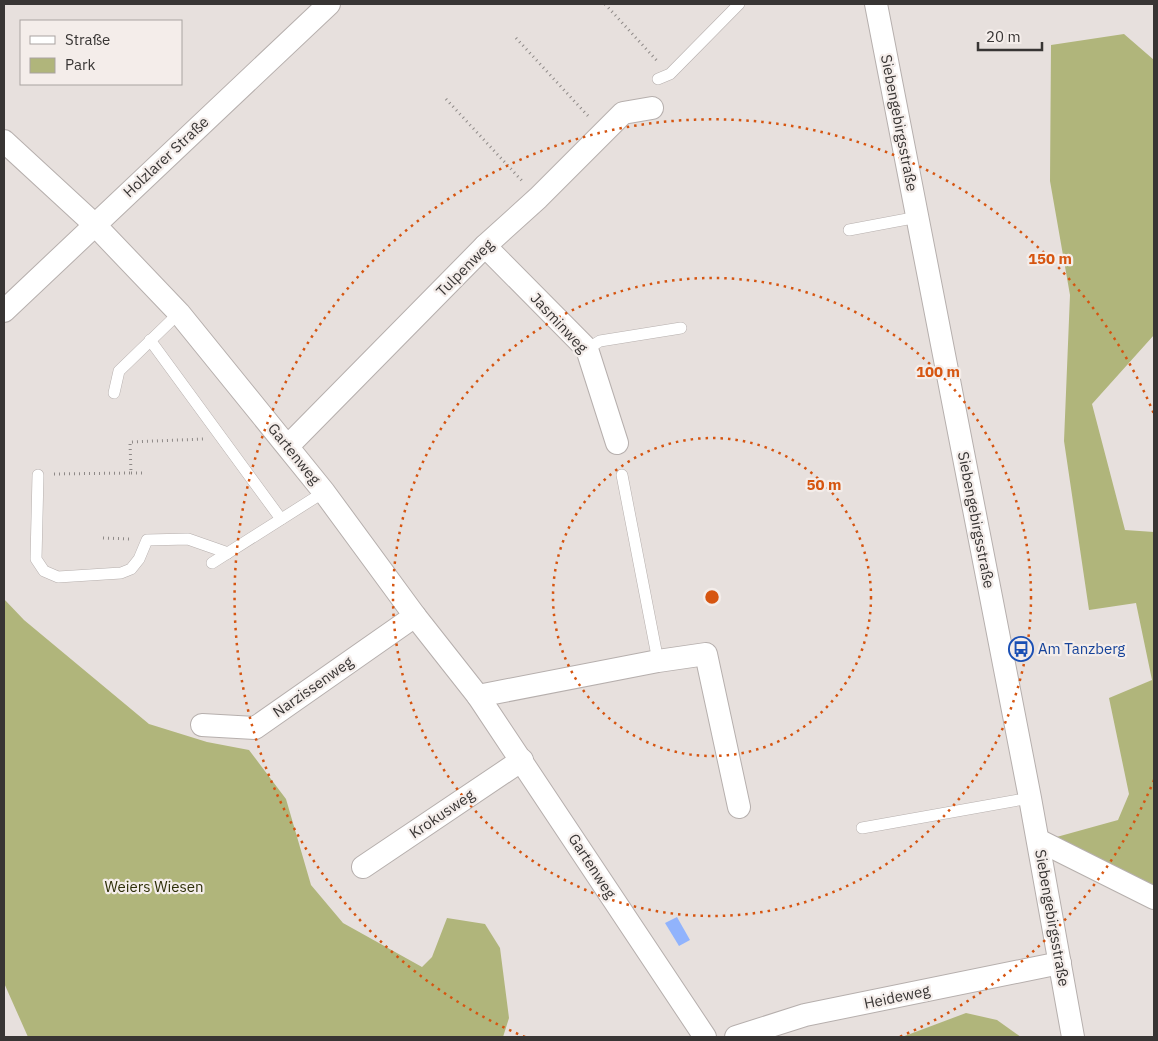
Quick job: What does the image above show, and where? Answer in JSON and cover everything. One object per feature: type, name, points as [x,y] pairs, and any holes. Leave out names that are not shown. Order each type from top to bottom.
[{"type":"street","name":"Holzlarer Straße","points":[[4,311],[329,4]]},
{"type":"street","name":"Siebengebirgsstraße","points":[[876,4],[1030,798],[1073,1037]]},
{"type":"street","name":"Tulpenweg","points":[[288,446],[485,246],[538,198],[623,113],[652,108]]},
{"type":"street","name":"Gartenweg","points":[[4,141],[94,224],[179,313],[288,446],[415,616],[478,696],[706,1037]]},
{"type":"street","name":"Jasminweg","points":[[485,246],[587,349],[617,443]]},
{"type":"street","name":"Narzissenweg","points":[[202,725],[255,728],[415,616]]},
{"type":"street","points":[[478,696],[658,661],[706,654],[739,806]]},
{"type":"street","name":"Krokusweg","points":[[363,867],[522,760]]},
{"type":"street","points":[[1038,840],[1154,898]]},
{"type":"street","name":"Heideweg","points":[[736,1037],[805,1016],[1060,963]]},
{"type":"lane","points":[[658,79],[670,74],[739,4]]},
{"type":"lane","points":[[849,230],[918,217]]},
{"type":"lane","points":[[114,393],[119,371],[179,313]]},
{"type":"lane","points":[[587,349],[600,341],[681,328]]},
{"type":"lane","points":[[150,340],[281,519]]},
{"type":"lane","points":[[38,474],[36,559],[44,571],[58,577],[121,573],[131,569],[139,559],[147,540],[188,539],[228,552]]},
{"type":"lane","points":[[622,475],[658,661]]},
{"type":"lane","points":[[212,563],[324,492]]},
{"type":"lane","points":[[862,828],[1030,798]]},
{"type":"path","points":[[605,4],[670,74]]},
{"type":"path","points":[[516,38],[604,132]]},
{"type":"path","points":[[446,99],[538,198]]},
{"type":"path","points":[[131,473],[130,442],[222,439]]},
{"type":"path","points":[[38,474],[144,473]]},
{"type":"path","points":[[103,538],[147,540]]},
{"type":"green space","points":[[1124,34],[1154,60],[1154,335],[1092,404],[1125,530],[1154,532],[1154,887],[1053,838],[1118,820],[1129,794],[1109,698],[1152,680],[1136,603],[1089,610],[1064,441],[1070,295],[1050,181],[1051,45]]},
{"type":"green space","name":"Weiers Wiesen","points":[[4,599],[24,620],[149,724],[207,742],[249,750],[286,799],[311,885],[343,923],[422,967],[432,957],[447,918],[485,924],[500,948],[509,1018],[503,1037],[28,1037],[4,983]]},
{"type":"green space","points":[[966,1013],[997,1020],[1021,1037],[902,1037]]},
{"type":"water","points":[[677,917],[690,940],[679,946],[665,923]]},
{"type":"place","name":"Am Tanzberg","points":[[1021,649]]}]
